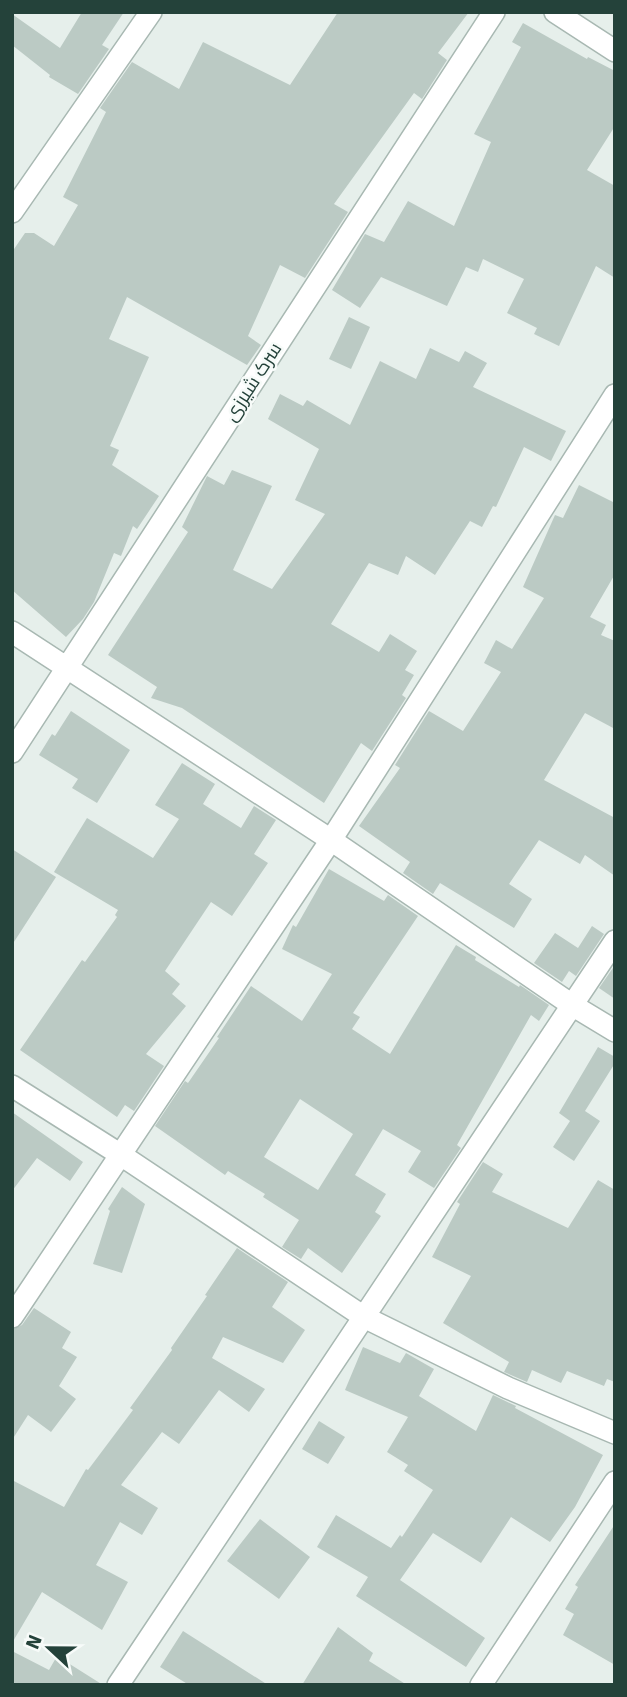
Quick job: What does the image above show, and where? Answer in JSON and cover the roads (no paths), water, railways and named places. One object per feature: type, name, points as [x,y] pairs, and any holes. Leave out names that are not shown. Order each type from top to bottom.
[{"type":"street","points":[[12,212],[152,12]]},
{"type":"street","name":"سرک شیرزی","points":[[12,752],[494,12]]},
{"type":"street","points":[[555,12],[615,51]]},
{"type":"street","points":[[12,1317],[331,840],[615,396]]},
{"type":"street","points":[[12,632],[331,840],[572,1005],[615,1031]]},
{"type":"street","points":[[118,1685],[615,941]]},
{"type":"street","points":[[12,1086],[364,1317],[508,1388],[615,1433]]},
{"type":"street","points":[[481,1685],[615,1482]]}]
